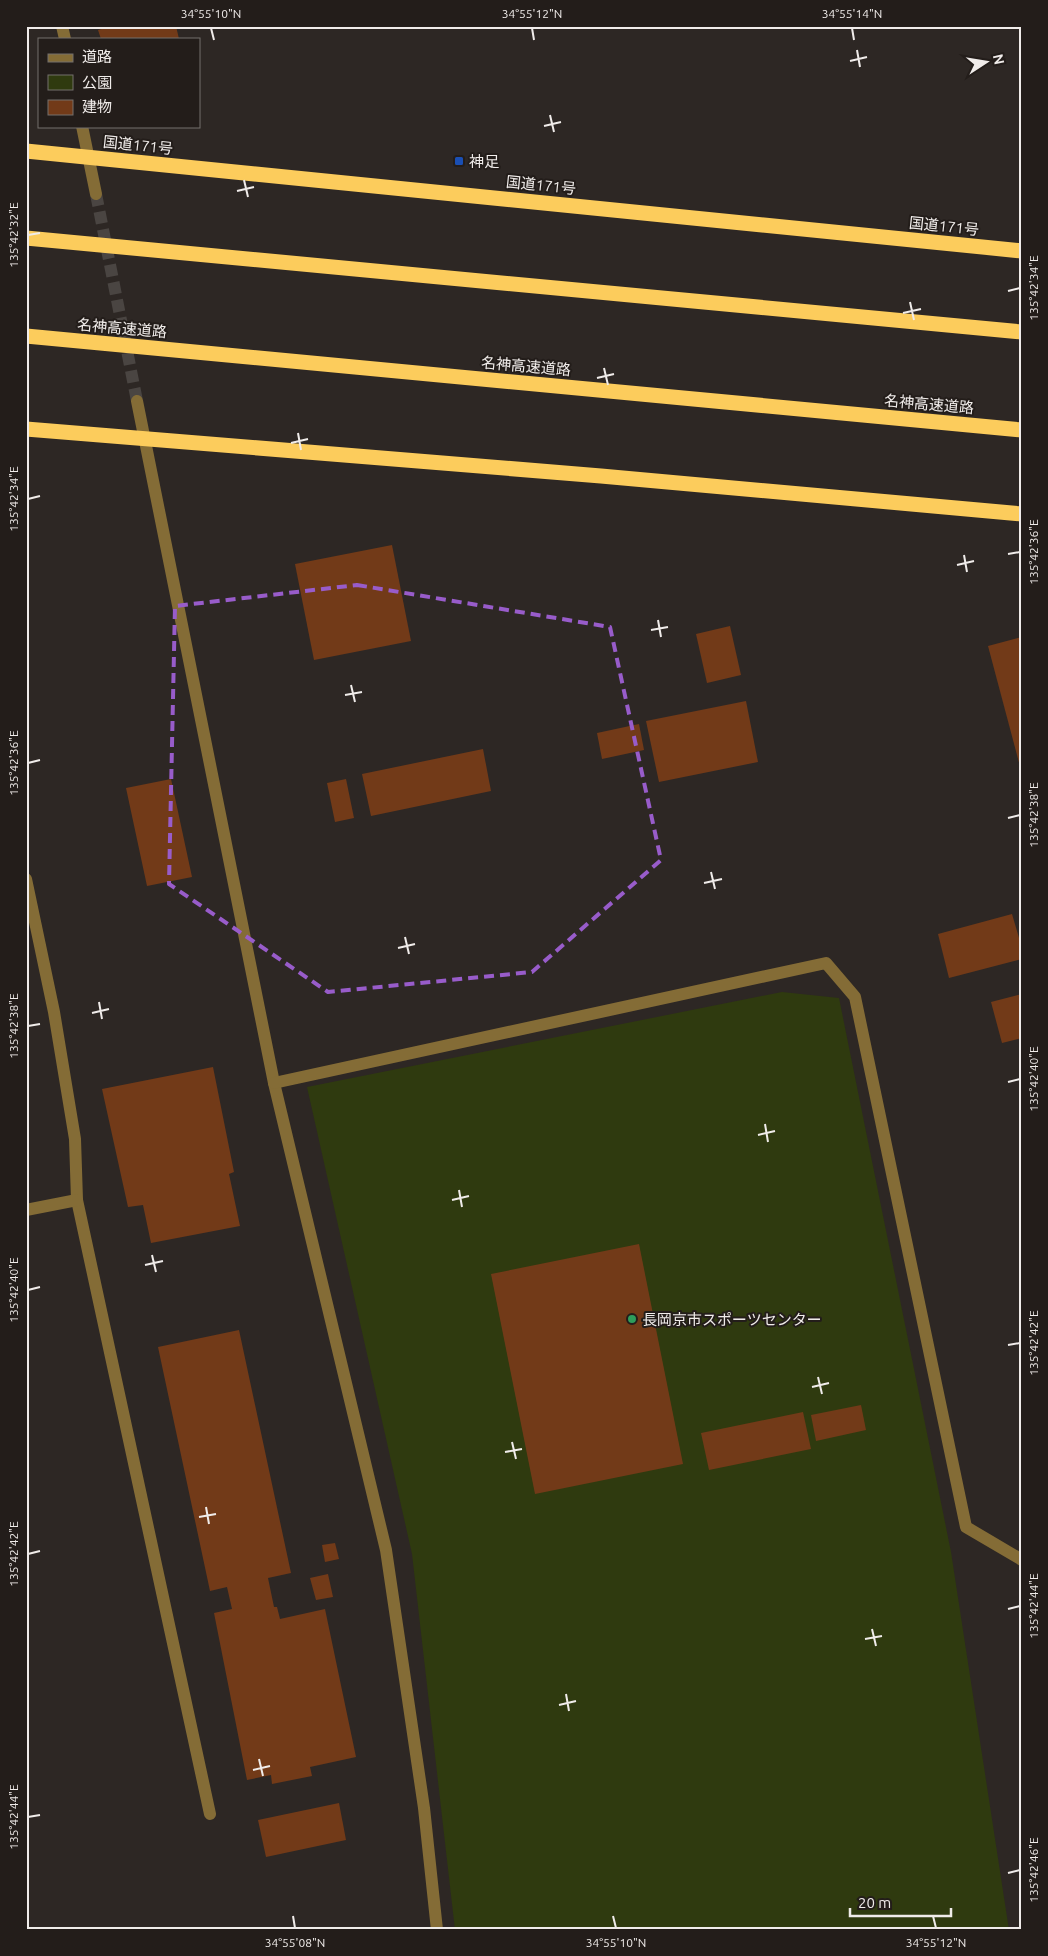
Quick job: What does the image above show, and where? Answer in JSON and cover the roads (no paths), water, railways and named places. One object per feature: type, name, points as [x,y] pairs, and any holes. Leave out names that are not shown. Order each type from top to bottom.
[{"type":"highway","name":"国道171号","points":[[26,151],[1022,251]]},
{"type":"highway","points":[[26,238],[1022,332]]},
{"type":"highway","name":"名神高速道路","points":[[26,336],[1022,430]]},
{"type":"highway","points":[[26,429],[601,476],[1022,514]]},
{"type":"street","points":[[82,128],[96,194]]},
{"type":"street","points":[[137,401],[274,1083],[386,1550],[424,1808],[437,1930]]},
{"type":"street","points":[[26,879],[54,1012],[73,1129],[77,1200],[210,1814]]},
{"type":"street","points":[[274,1083],[826,963],[855,997],[966,1527],[1022,1560]]},
{"type":"street","points":[[26,1210],[77,1200]]},
{"type":"tunnel","points":[[96,194],[137,401]]},
{"type":"place","name":"神足","points":[[459,161]]},
{"type":"place","name":"長岡京市スポーツセンター","points":[[632,1319]]}]
